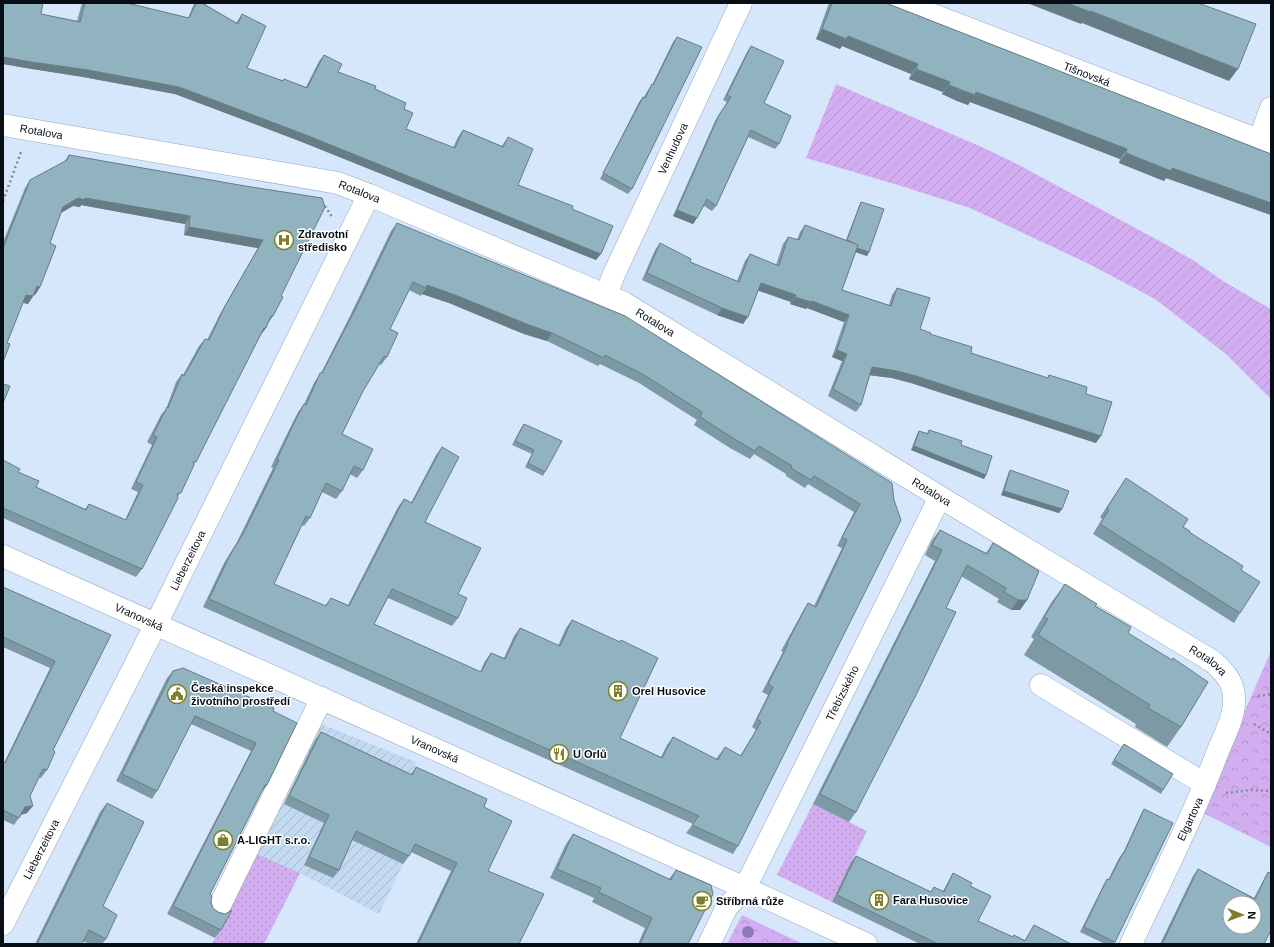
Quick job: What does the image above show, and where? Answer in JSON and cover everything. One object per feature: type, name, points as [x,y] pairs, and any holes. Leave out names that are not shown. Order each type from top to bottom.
[{"type":"street","name":"Venhudova","points":[[606,295],[741,3]]},
{"type":"street","name":"Tišnovská","points":[[902,3],[1265,143]]},
{"type":"street","points":[[1265,143],[1271,108]]},
{"type":"street","name":"Rotalova","points":[[5,130],[338,183],[624,303],[940,497],[1200,653],[1226,674],[1233,689]]},
{"type":"street","name":"Lieberzeitova","points":[[3,924],[156,624],[369,195]]},
{"type":"street","name":"Třebízského","points":[[708,944],[727,907],[745,888],[940,497]]},
{"type":"street","name":"Vranovská","points":[[3,556],[745,888],[866,944]]},
{"type":"street","points":[[1041,685],[1203,791]]},
{"type":"street","name":"Elgartova","points":[[1131,944],[1203,791],[1233,712],[1233,689]]},
{"type":"street","points":[[218,909],[322,698]]},
{"type":"path","points":[[3,201],[22,150]]},
{"type":"path","points":[[324,204],[332,216],[329,223]]},
{"type":"path","points":[[1256,696],[1271,694]]},
{"type":"path","points":[[1252,723],[1271,734]]},
{"type":"path","points":[[1203,791],[1271,791]]},
{"type":"shaded area","points":[[321,724],[416,762],[411,775],[409,852],[379,914],[300,873],[257,854]]},
{"type":"green space","points":[[836,84],[984,148],[1017,164],[1165,244],[1196,262],[1223,281],[1271,309],[1271,399],[1226,354],[1155,299],[1089,264],[970,208],[806,158]]},
{"type":"green space","points":[[1271,651],[1271,847],[1201,812]]},
{"type":"green space","points":[[813,804],[867,831],[832,902],[777,875]]},
{"type":"green space","points":[[257,854],[300,873],[264,944],[212,944],[222,927]]},
{"type":"green space","points":[[742,915],[803,944],[727,944]]},
{"type":"building","points":[[3,3],[43,3],[41,14],[80,22],[85,3],[127,3],[189,18],[196,3],[202,3],[238,24],[242,14],[266,26],[247,68],[283,81],[284,79],[307,88],[324,55],[342,64],[338,72],[376,86],[375,89],[406,103],[404,109],[413,113],[406,129],[455,148],[463,130],[503,147],[508,137],[533,149],[518,185],[573,206],[572,209],[613,226],[601,254],[306,135],[179,87],[88,70],[3,57]]},
{"type":"building","points":[[832,3],[886,3],[1271,154],[1271,203],[1172,168],[1171,171],[1126,153],[1127,149],[976,92],[975,95],[964,91],[949,85],[950,82],[916,69],[918,64],[848,36],[846,39],[822,29]]},
{"type":"building","points":[[1067,3],[1198,3],[1256,24],[1238,69]]},
{"type":"building","points":[[677,37],[702,47],[632,189],[603,173],[643,97],[645,98],[652,84],[653,85]]},
{"type":"building","points":[[751,46],[784,61],[764,103],[791,116],[779,144],[751,130],[716,206],[707,199],[697,218],[677,210],[719,115],[731,97],[727,95]]},
{"type":"building","points":[[69,155],[322,198],[325,207],[281,296],[283,297],[273,316],[271,316],[266,328],[264,328],[196,462],[193,462],[194,465],[181,493],[177,494],[178,498],[142,569],[3,508],[3,460],[20,469],[18,472],[39,481],[36,487],[86,510],[89,504],[126,520],[143,485],[136,482],[157,437],[153,435],[167,407],[168,408],[182,374],[184,376],[205,339],[209,340],[225,306],[263,240],[189,227],[190,216],[78,198],[63,207],[50,243],[56,246],[40,287],[37,286],[33,296],[26,295],[7,343],[10,344],[3,362],[3,248],[30,180],[67,160]]},
{"type":"building","points":[[861,202],[884,209],[869,252],[857,248],[858,245],[847,240]]},
{"type":"building","points":[[397,223],[625,316],[892,483],[894,500],[901,520],[738,846],[692,825],[699,816],[209,599],[279,460],[277,459],[295,421],[304,404],[306,405],[320,373],[322,373],[355,310]],"holes":[[[413,282],[426,288],[427,285],[455,295],[552,333],[604,358],[605,355],[644,375],[702,412],[700,417],[736,440],[755,451],[759,446],[792,466],[791,468],[811,480],[814,476],[860,504],[842,537],[847,540],[816,607],[808,603],[787,643],[788,644],[768,684],[773,687],[757,719],[761,722],[741,756],[725,747],[718,760],[673,737],[662,758],[620,738],[658,658],[621,640],[620,642],[572,620],[560,646],[520,628],[505,659],[491,653],[481,672],[374,624],[392,589],[458,618],[467,598],[458,594],[481,548],[425,522],[459,457],[442,447],[412,503],[404,499],[349,606],[331,598],[326,606],[274,584],[306,516],[310,518],[326,483],[342,491],[354,466],[363,470],[373,449],[342,434],[362,393],[384,356],[387,357],[398,333],[390,329]]]},
{"type":"building","points":[[805,225],[858,245],[842,290],[891,306],[897,288],[930,298],[920,329],[931,333],[930,334],[972,347],[971,353],[1048,378],[1049,375],[1087,387],[1086,394],[1112,402],[1101,436],[916,376],[872,367],[861,405],[833,389],[847,354],[837,350],[849,315],[812,301],[811,302],[795,297],[796,295],[761,283],[748,317],[722,308],[647,273],[660,243],[691,259],[690,262],[739,282],[750,254],[779,266],[788,237],[799,240]]},
{"type":"building","points":[[3,384],[10,386],[3,403]]},
{"type":"building","points":[[524,424],[562,441],[545,472],[528,463],[534,450],[515,441]]},
{"type":"building","points":[[929,430],[962,441],[961,445],[992,456],[986,475],[914,446],[919,431],[928,434]]},
{"type":"building","points":[[1010,470],[1069,491],[1062,509],[1004,491]]},
{"type":"building","points":[[1126,478],[1188,519],[1183,527],[1243,566],[1241,570],[1260,582],[1240,613],[1100,524],[1109,510],[1107,508]]},
{"type":"building","points":[[940,530],[987,554],[993,543],[1039,571],[1027,600],[1018,600],[1004,592],[1006,588],[967,565],[946,608],[956,612],[917,693],[856,812],[820,794],[942,550],[932,545]]},
{"type":"building","points":[[1065,584],[1097,604],[1095,606],[1131,627],[1128,633],[1172,660],[1173,658],[1208,682],[1181,727],[1148,708],[1150,705],[1038,635],[1048,619],[1044,617]]},
{"type":"building","points":[[3,587],[111,635],[53,750],[55,752],[47,770],[43,769],[30,796],[33,806],[25,807],[19,818],[3,810],[3,762],[5,763],[55,661],[3,637]]},
{"type":"building","points":[[183,668],[274,708],[273,711],[297,723],[267,785],[265,785],[210,894],[212,896],[211,902],[213,908],[218,912],[225,914],[232,910],[221,930],[173,906],[256,743],[195,716],[157,791],[122,774],[173,671]]},
{"type":"building","points":[[321,732],[412,775],[416,767],[487,799],[484,807],[512,821],[488,871],[544,894],[519,944],[418,944],[457,863],[415,844],[409,856],[356,831],[339,870],[309,857],[329,815],[289,796]]},
{"type":"building","points":[[1124,744],[1173,774],[1163,790],[1114,760]]},
{"type":"building","points":[[107,803],[144,822],[103,906],[117,915],[106,939],[89,930],[82,944],[37,944]]},
{"type":"building","points":[[1144,809],[1173,823],[1115,942],[1084,927],[1107,879],[1109,880],[1124,853]]},
{"type":"building","points":[[573,834],[671,880],[676,870],[711,885],[713,894],[688,944],[640,944],[652,918],[599,892],[601,888],[557,869]]},
{"type":"building","points":[[856,856],[931,892],[934,887],[944,892],[953,873],[972,883],[970,886],[991,896],[978,921],[1013,937],[1014,935],[1025,941],[1034,925],[1071,944],[938,944],[837,895]]},
{"type":"building","points":[[1198,869],[1247,895],[1222,895],[1222,935],[1262,935],[1262,895],[1257,895],[1268,872],[1271,873],[1271,930],[1264,944],[1162,944]]},
{"type":"place","name":"Zdravotní středisko","points":[[284,240]]},
{"type":"place","name":"Orel Husovice","points":[[618,691]]},
{"type":"place","name":"Česká inspekce životního prostředí","points":[[177,694]]},
{"type":"place","name":"U Orlů","points":[[559,754]]},
{"type":"place","name":"A-LIGHT s.r.o.","points":[[223,840]]},
{"type":"place","name":"Fara Husovice","points":[[879,900]]},
{"type":"place","name":"Stříbrná růže","points":[[702,901]]}]
